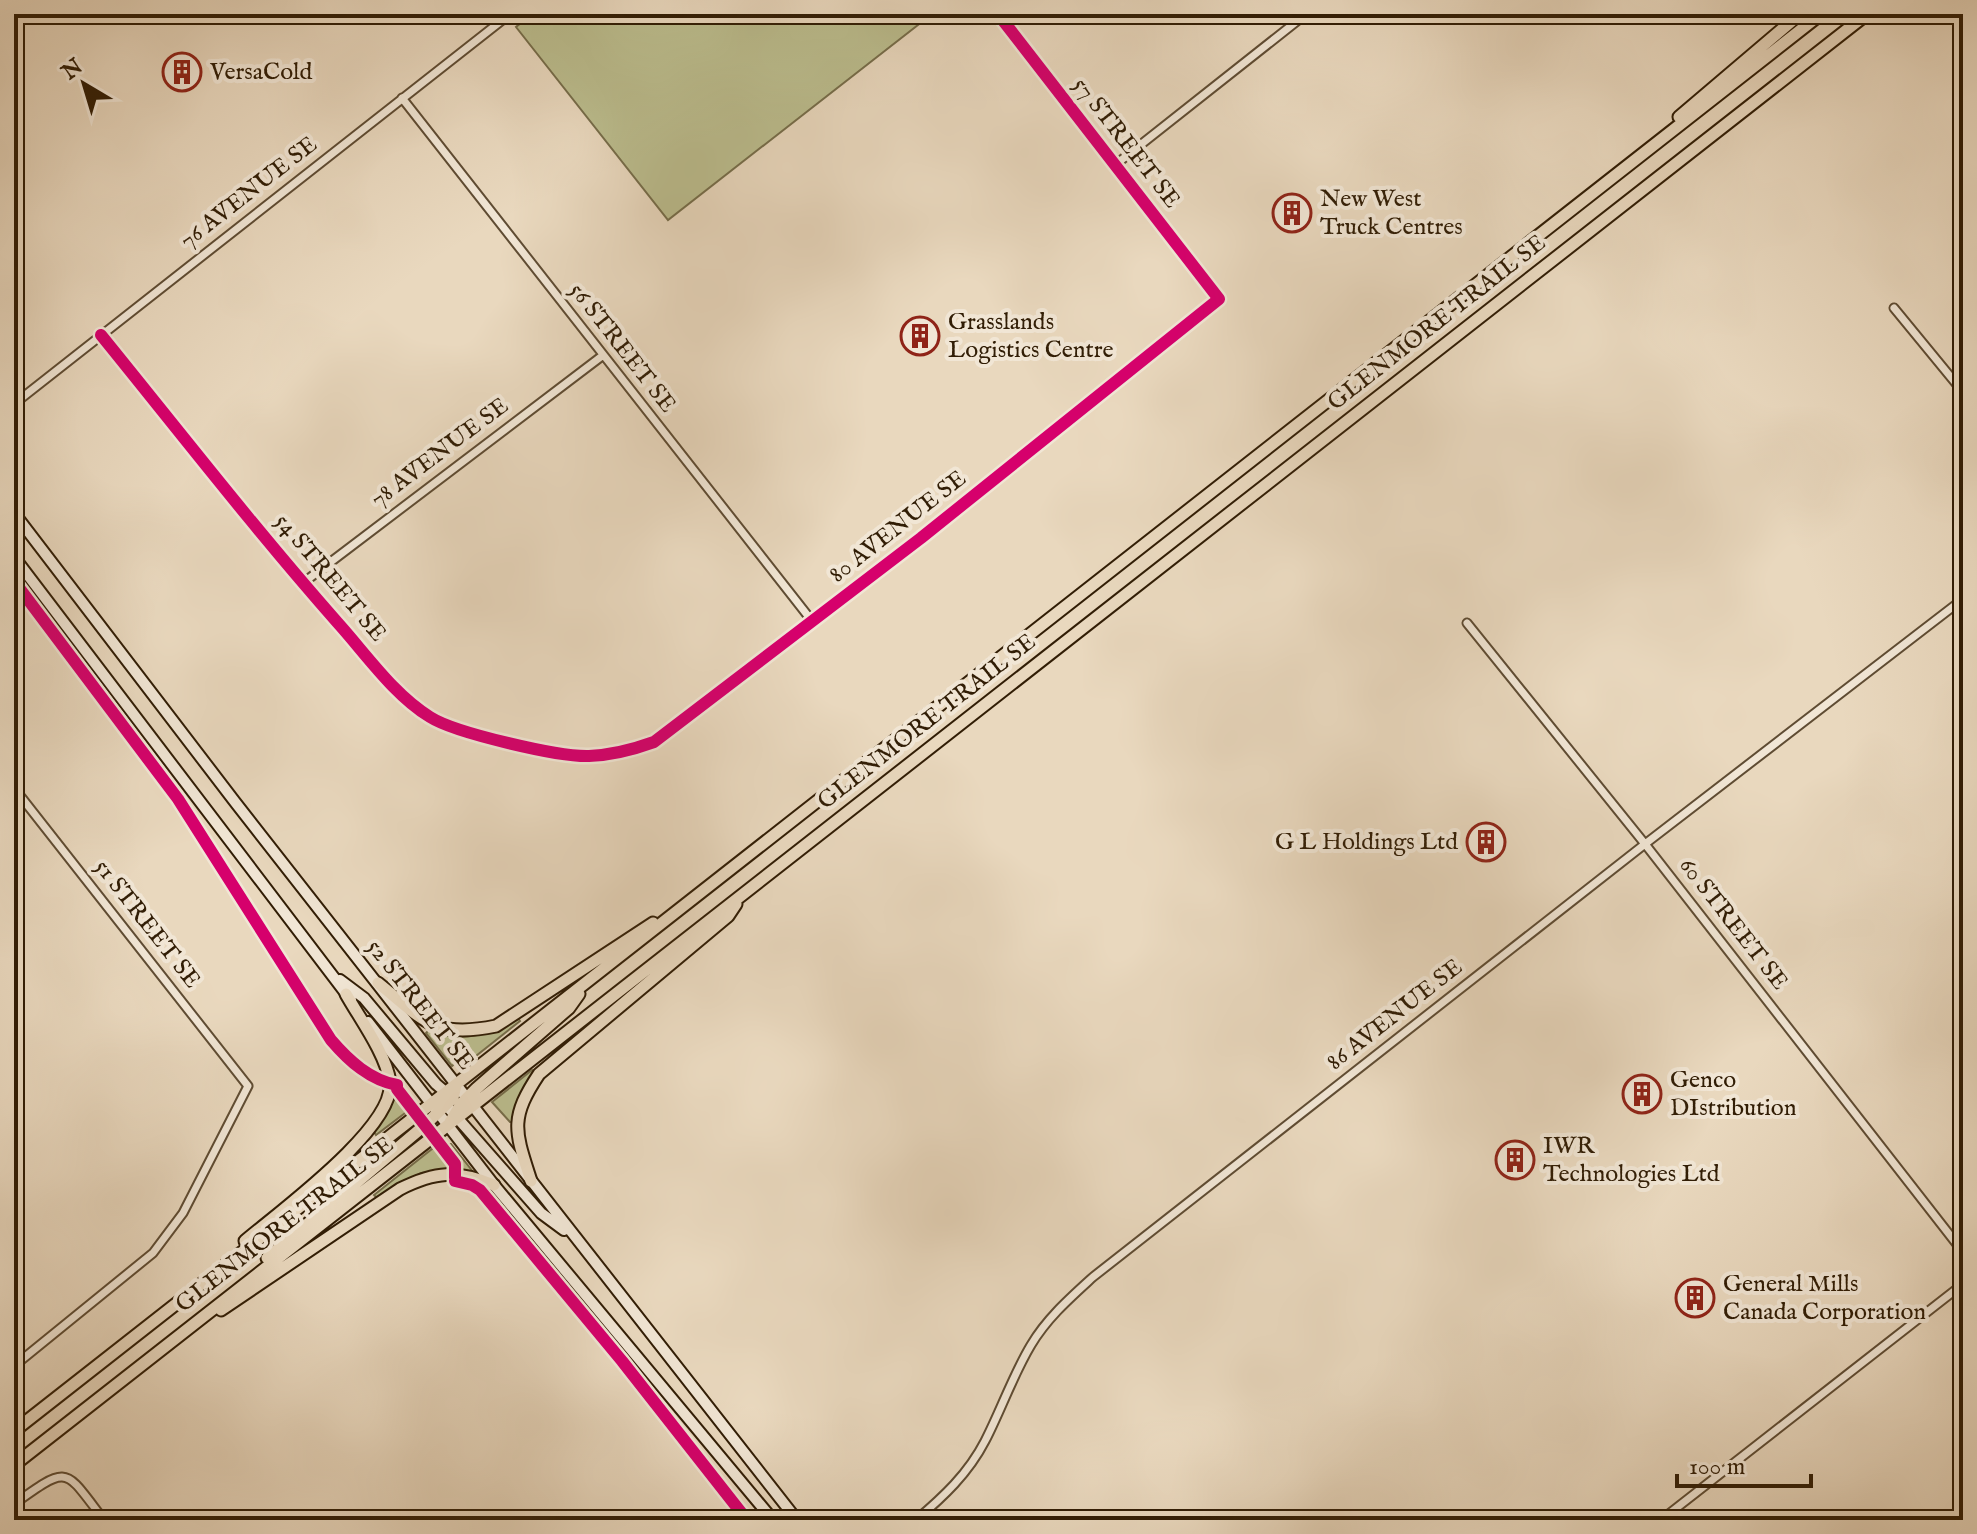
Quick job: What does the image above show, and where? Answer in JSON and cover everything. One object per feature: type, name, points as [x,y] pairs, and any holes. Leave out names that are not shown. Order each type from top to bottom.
[{"type":"main road","points":[[1641,157],[1671,124],[1800,14]]},
{"type":"main road","name":"GLENMORE TRAIL SE","points":[[14,1465],[228,1297],[453,1105],[584,986],[1821,14]]},
{"type":"main road","name":"GLENMORE TRAIL SE","points":[[14,1431],[190,1293],[743,894],[1867,14]]},
{"type":"main road","name":"52 STREET SE","points":[[14,513],[378,983],[453,1105],[494,1185],[773,1520]]},
{"type":"main road","name":"52 STREET SE","points":[[14,557],[346,994],[531,1181],[797,1520]]},
{"type":"main road","points":[[531,1181],[519,1143],[517,1125],[520,1106],[539,1074],[728,916],[743,894]]},
{"type":"main road","points":[[378,983],[437,1027],[455,1032],[496,1026],[653,923],[676,914]]},
{"type":"main road","points":[[329,972],[364,998],[541,1213],[575,1239]]},
{"type":"main road","points":[[190,1293],[243,1242],[356,1144],[379,1118],[387,1103],[390,1084],[385,1064],[346,994]]},
{"type":"main road","points":[[170,1343],[400,1189],[420,1179],[438,1173],[455,1174],[473,1176],[494,1185]]},
{"type":"street","name":"76 AVENUE SE","points":[[14,404],[510,14]]},
{"type":"street","name":"57 STREET SE","points":[[998,14],[1219,299]]},
{"type":"street","points":[[1115,165],[1306,14]]},
{"type":"street","name":"56 STREET SE","points":[[402,98],[812,621]]},
{"type":"street","name":"80 AVENUE SE","points":[[587,756],[625,753],[654,742],[944,519],[1219,299]]},
{"type":"street","points":[[1894,308],[1963,392]]},
{"type":"street","name":"54 STREET SE","points":[[101,335],[303,583],[405,699],[451,728],[565,754],[587,756]]},
{"type":"street","name":"78 AVENUE SE","points":[[303,583],[602,356]]},
{"type":"street","name":"86 AVENUE SE","points":[[916,1520],[945,1495],[966,1471],[984,1444],[1030,1346],[1056,1311],[1093,1277],[1963,599]]},
{"type":"street","name":"60 STREET SE","points":[[1467,623],[1645,844],[1963,1252]]},
{"type":"street","name":"51 STREET SE","points":[[14,788],[248,1086],[183,1213],[153,1253],[14,1366]]},
{"type":"street","points":[[1661,1520],[1963,1284]]},
{"type":"street","points":[[14,1504],[45,1481],[68,1477],[104,1520]]},
{"type":"green space","points":[[532,14],[932,14],[668,220],[516,27]]},
{"type":"green space","points":[[518,1018],[520,1021],[462,1067],[458,1061],[452,1066],[426,1033],[429,1030],[452,1036],[475,1036]]},
{"type":"green space","points":[[532,1070],[535,1073],[518,1100],[510,1122],[492,1102]]},
{"type":"green space","points":[[395,1090],[409,1110],[376,1135],[374,1132],[388,1111]]},
{"type":"green space","points":[[449,1144],[474,1173],[458,1169],[457,1162],[446,1147]]},
{"type":"green space","points":[[437,1145],[453,1164],[452,1169],[421,1173],[377,1198],[374,1195]]},
{"type":"cycle path","points":[[101,335],[307,587],[380,673],[417,708],[461,730],[555,753],[589,756],[622,752],[654,742],[921,538],[1219,299],[998,14]]},
{"type":"cycle path","points":[[14,581],[178,799],[331,1040],[361,1068],[378,1079],[397,1085],[455,1164],[455,1178]]},
{"type":"cycle path","points":[[455,1181],[480,1190],[622,1361],[747,1520]]},
{"type":"place","name":"VersaCold","points":[[182,72]]},
{"type":"place","name":"New West Truck Centres","points":[[1292,213]]},
{"type":"place","name":"Grasslands Logistics Centre","points":[[920,336]]},
{"type":"place","name":"G L Holdings Ltd","points":[[1486,842]]},
{"type":"place","name":"Genco DIstribution","points":[[1642,1094]]},
{"type":"place","name":"IWR Technologies Ltd","points":[[1515,1160]]},
{"type":"place","name":"General Mills Canada Corporation","points":[[1695,1298]]}]
